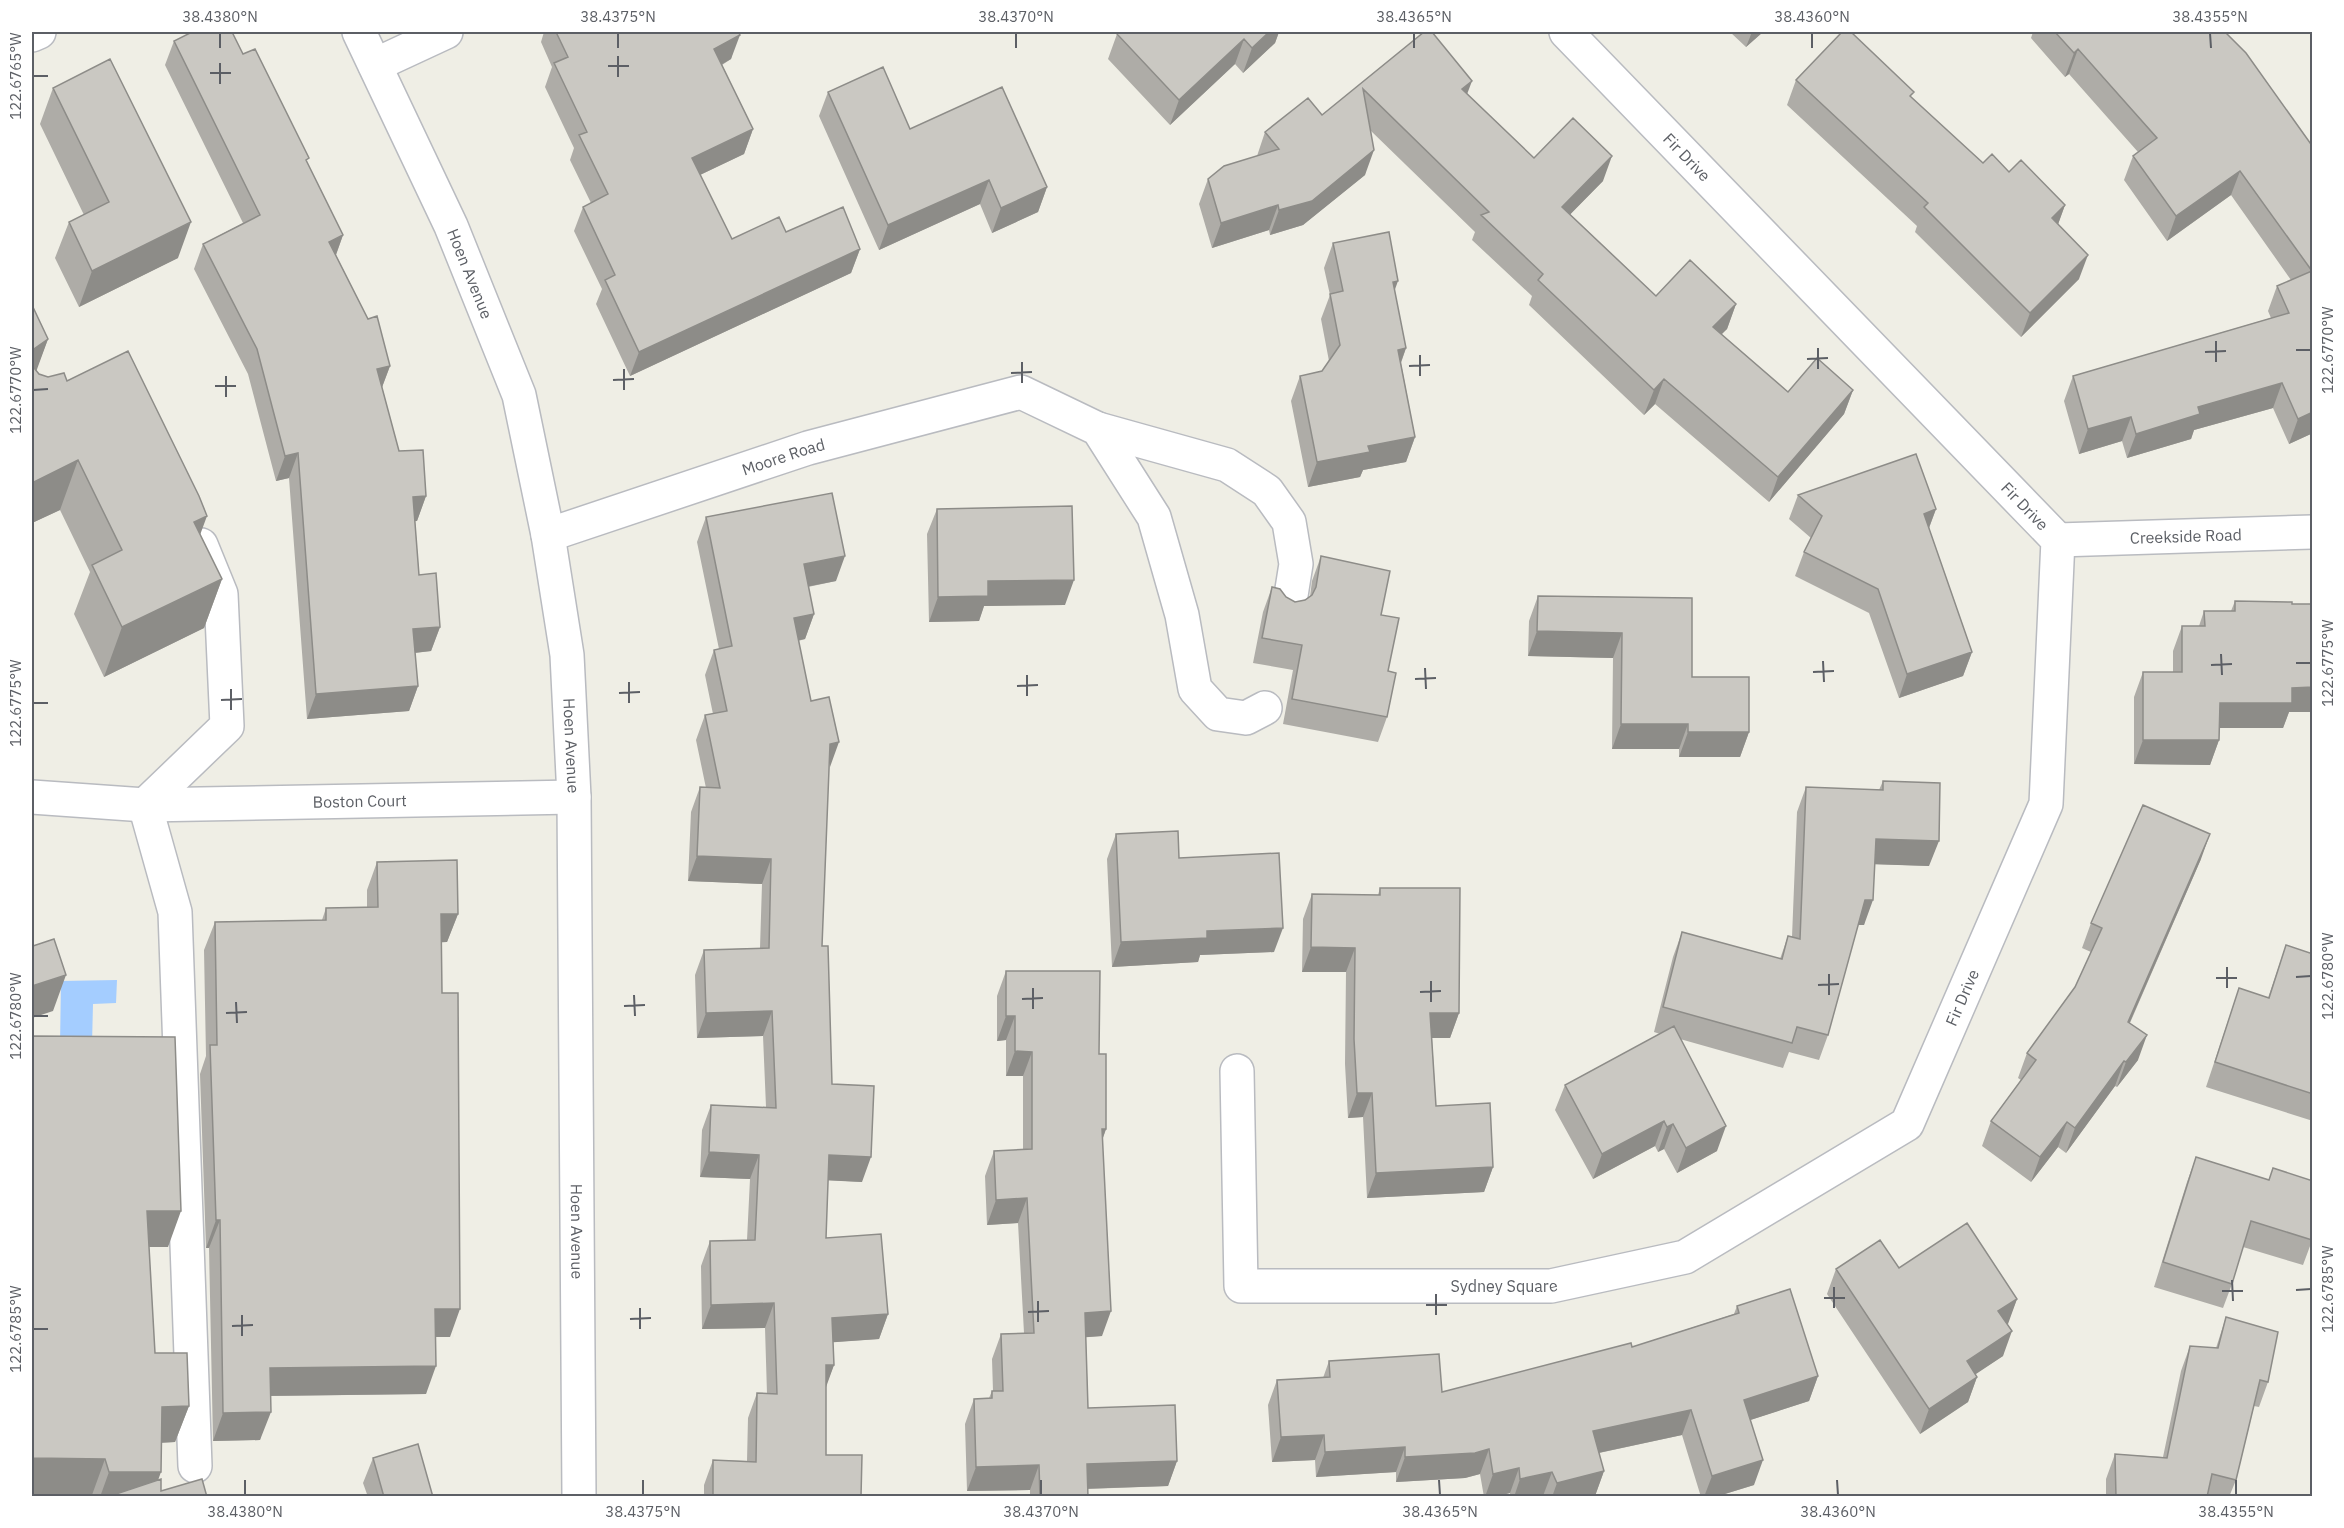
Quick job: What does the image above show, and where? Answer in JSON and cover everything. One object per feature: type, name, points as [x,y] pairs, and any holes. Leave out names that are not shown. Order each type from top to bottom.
[{"type":"street","points":[[32,35],[39,32]]},
{"type":"street","name":"Hoen Avenue","points":[[359,32],[452,226],[519,395],[548,535],[567,655],[574,797],[579,1497]]},
{"type":"street","points":[[375,66],[446,32]]},
{"type":"street","name":"Fir Drive","points":[[1566,32],[2058,540],[2046,804],[1907,1124]]},
{"type":"street","name":"Moore Road","points":[[548,535],[808,448],[1021,392],[1098,429]]},
{"type":"street","points":[[1098,429],[1227,465],[1267,491],[1289,522],[1296,564],[1289,608]]},
{"type":"street","points":[[1098,429],[1154,517],[1182,615],[1195,689],[1218,714],[1246,718],[1265,708]]},
{"type":"street","points":[[190,518],[221,594],[227,726],[145,805],[175,912],[195,1466]]},
{"type":"street","name":"Creekside Road","points":[[2058,540],[2313,532]]},
{"type":"street","name":"Boston Court","points":[[32,797],[145,805],[574,797]]},
{"type":"street","name":"Sydney Square","points":[[1237,1071],[1241,1286],[1551,1286],[1685,1257],[1907,1124]]},
{"type":"water","points":[[117,980],[116,1003],[93,1004],[92,1044],[60,1046],[61,981]]},
{"type":"building","points":[[192,32],[232,32],[243,54],[255,49],[309,158],[306,160],[343,235],[329,242],[368,319],[377,316],[390,366],[377,369],[399,451],[423,450],[426,496],[413,497],[419,575],[436,573],[440,627],[413,629],[418,686],[316,694],[298,453],[285,456],[257,349],[203,244],[260,215],[174,41]]},
{"type":"building","points":[[556,32],[738,32],[740,35],[714,49],[753,129],[692,158],[732,239],[779,217],[786,232],[843,207],[860,249],[639,352],[605,280],[615,275],[583,207],[608,194],[579,135],[587,132],[554,63],[568,57]]},
{"type":"building","points":[[1120,32],[1269,32],[1252,48],[1244,39],[1179,100],[1117,34]]},
{"type":"building","points":[[1424,32],[1432,32],[1472,81],[1462,89],[1534,158],[1573,118],[1612,156],[1562,207],[1656,296],[1690,260],[1736,304],[1713,327],[1788,392],[1817,358],[1853,390],[1778,477],[1664,379],[1654,390],[1538,280],[1543,274],[1481,215],[1489,212],[1363,89],[1374,150],[1312,201],[1279,210],[1278,205],[1221,223],[1208,179],[1224,166],[1279,149],[1265,132],[1308,98],[1322,115]]},
{"type":"building","points":[[1842,32],[1851,32],[1914,92],[1910,96],[1983,163],[1992,154],[2009,172],[2021,160],[2065,205],[2052,218],[2088,255],[2030,313],[1924,207],[1928,203],[1796,80]]},
{"type":"building","points":[[2055,32],[2225,32],[2246,53],[2313,147],[2313,412],[2298,419],[2282,383],[2198,407],[2200,414],[2136,434],[2131,417],[2088,429],[2073,376],[2289,313],[2277,286],[2312,271],[2240,171],[2176,216],[2133,156],[2157,138],[2078,49],[2074,53]]},
{"type":"building","points":[[110,59],[191,222],[92,271],[69,222],[109,202],[53,88]]},
{"type":"building","points":[[883,67],[910,129],[1002,87],[1047,187],[1001,208],[989,180],[888,225],[828,92]]},
{"type":"building","points":[[1389,232],[1398,281],[1393,282],[1406,348],[1398,350],[1415,437],[1368,446],[1370,452],[1317,462],[1300,376],[1322,371],[1340,345],[1330,294],[1343,291],[1333,243]]},
{"type":"building","points":[[32,305],[48,339],[34,349],[32,357]]},
{"type":"building","points":[[128,351],[199,496],[207,516],[194,522],[222,579],[122,627],[92,565],[122,550],[78,460],[32,483],[32,359],[34,368],[39,374],[48,377],[64,373],[67,381]]},
{"type":"building","points":[[1916,454],[1936,509],[1924,514],[1972,652],[1907,674],[1878,589],[1804,552],[1822,516],[1798,495]]},
{"type":"building","points":[[832,493],[845,556],[804,564],[814,614],[794,618],[811,701],[829,697],[839,742],[830,744],[822,946],[828,946],[832,1084],[874,1086],[871,1157],[829,1155],[826,1238],[881,1234],[888,1314],[832,1318],[834,1365],[826,1365],[826,1455],[862,1455],[861,1497],[776,1495],[776,1497],[713,1497],[713,1460],[756,1462],[757,1393],[777,1394],[774,1303],[711,1305],[710,1241],[755,1240],[759,1155],[709,1152],[711,1105],[776,1108],[772,1011],[706,1013],[704,950],[769,948],[771,859],[697,856],[700,787],[720,788],[705,715],[727,711],[714,650],[732,646],[706,517]]},
{"type":"building","points":[[1072,506],[1074,580],[988,581],[988,596],[938,597],[937,509]]},
{"type":"building","points":[[1321,556],[1390,571],[1381,615],[1399,618],[1388,671],[1396,673],[1387,717],[1292,699],[1302,645],[1262,638],[1272,587],[1280,589],[1286,597],[1295,602],[1305,600],[1312,595],[1316,587]]},
{"type":"building","points":[[1538,596],[1692,598],[1692,677],[1749,677],[1749,732],[1688,732],[1688,724],[1621,724],[1622,633],[1537,631]]},
{"type":"building","points":[[2235,601],[2313,604],[2313,687],[2292,688],[2292,703],[2220,703],[2219,740],[2143,740],[2143,672],[2182,672],[2182,626],[2205,626],[2204,611],[2235,611]]},
{"type":"building","points":[[1883,781],[1940,783],[1939,841],[1876,839],[1873,900],[1865,900],[1828,1035],[1797,1027],[1792,1043],[1663,1007],[1682,932],[1782,959],[1788,936],[1800,939],[1806,787],[1883,790]]},
{"type":"building","points":[[2143,805],[2210,834],[2128,1022],[2147,1035],[2126,1062],[2124,1061],[2075,1128],[2067,1122],[2040,1157],[1991,1121],[2036,1060],[2027,1053],[2075,987],[2102,928],[2091,923]]},
{"type":"building","points":[[1178,831],[1179,858],[1279,853],[1283,928],[1207,931],[1207,938],[1121,942],[1116,834]]},
{"type":"building","points":[[457,860],[458,914],[441,914],[442,993],[458,993],[460,1309],[435,1309],[436,1366],[270,1368],[271,1412],[223,1413],[220,1220],[216,1220],[210,1045],[217,1045],[215,922],[326,920],[326,908],[378,907],[377,862]]},
{"type":"building","points":[[1380,888],[1460,888],[1459,1013],[1430,1013],[1436,1106],[1490,1103],[1493,1167],[1376,1173],[1372,1093],[1357,1093],[1354,1039],[1355,948],[1311,947],[1312,894],[1380,895]]},
{"type":"building","points":[[54,939],[66,975],[32,986],[32,940],[33,946]]},
{"type":"building","points":[[2286,945],[2313,954],[2313,1094],[2215,1062],[2239,988],[2269,998]]},
{"type":"building","points":[[1006,971],[1100,971],[1099,1054],[1106,1054],[1106,1129],[1102,1129],[1111,1311],[1085,1313],[1088,1408],[1175,1405],[1177,1461],[1087,1464],[1088,1497],[1040,1497],[1039,1465],[976,1467],[974,1399],[992,1398],[992,1391],[1003,1391],[1001,1334],[1034,1333],[1027,1198],[996,1200],[994,1151],[1032,1149],[1032,1052],[1015,1051],[1015,1016],[1006,1016]]},
{"type":"building","points":[[1674,1026],[1726,1126],[1686,1148],[1673,1124],[1667,1127],[1664,1121],[1602,1154],[1565,1085]]},
{"type":"building","points":[[32,1036],[175,1037],[181,1211],[147,1211],[155,1353],[187,1353],[189,1406],[162,1407],[161,1472],[109,1472],[105,1459],[32,1458]]},
{"type":"building","points":[[2196,1157],[2269,1180],[2273,1168],[2313,1181],[2312,1240],[2251,1221],[2232,1284],[2163,1262]]},
{"type":"building","points":[[1967,1223],[2017,1299],[1998,1311],[2012,1331],[1967,1361],[1977,1377],[1929,1409],[1836,1269],[1880,1240],[1899,1268]]},
{"type":"building","points":[[1790,1289],[1818,1376],[1744,1400],[1763,1460],[1712,1476],[1691,1410],[1593,1431],[1604,1471],[1557,1483],[1552,1472],[1520,1479],[1519,1468],[1493,1474],[1489,1449],[1475,1453],[1405,1457],[1405,1447],[1325,1452],[1324,1435],[1281,1437],[1277,1380],[1330,1377],[1329,1361],[1439,1354],[1442,1392],[1631,1343],[1632,1347],[1739,1313],[1737,1306]]},
{"type":"building","points":[[2226,1317],[2278,1332],[2268,1382],[2260,1380],[2236,1480],[2212,1474],[2207,1497],[2116,1497],[2115,1454],[2167,1458],[2190,1346],[2218,1348]]},
{"type":"building","points":[[418,1444],[433,1497],[384,1497],[373,1458]]},
{"type":"building","points":[[161,1479],[161,1491],[202,1479],[207,1497],[117,1497],[116,1494]]}]
